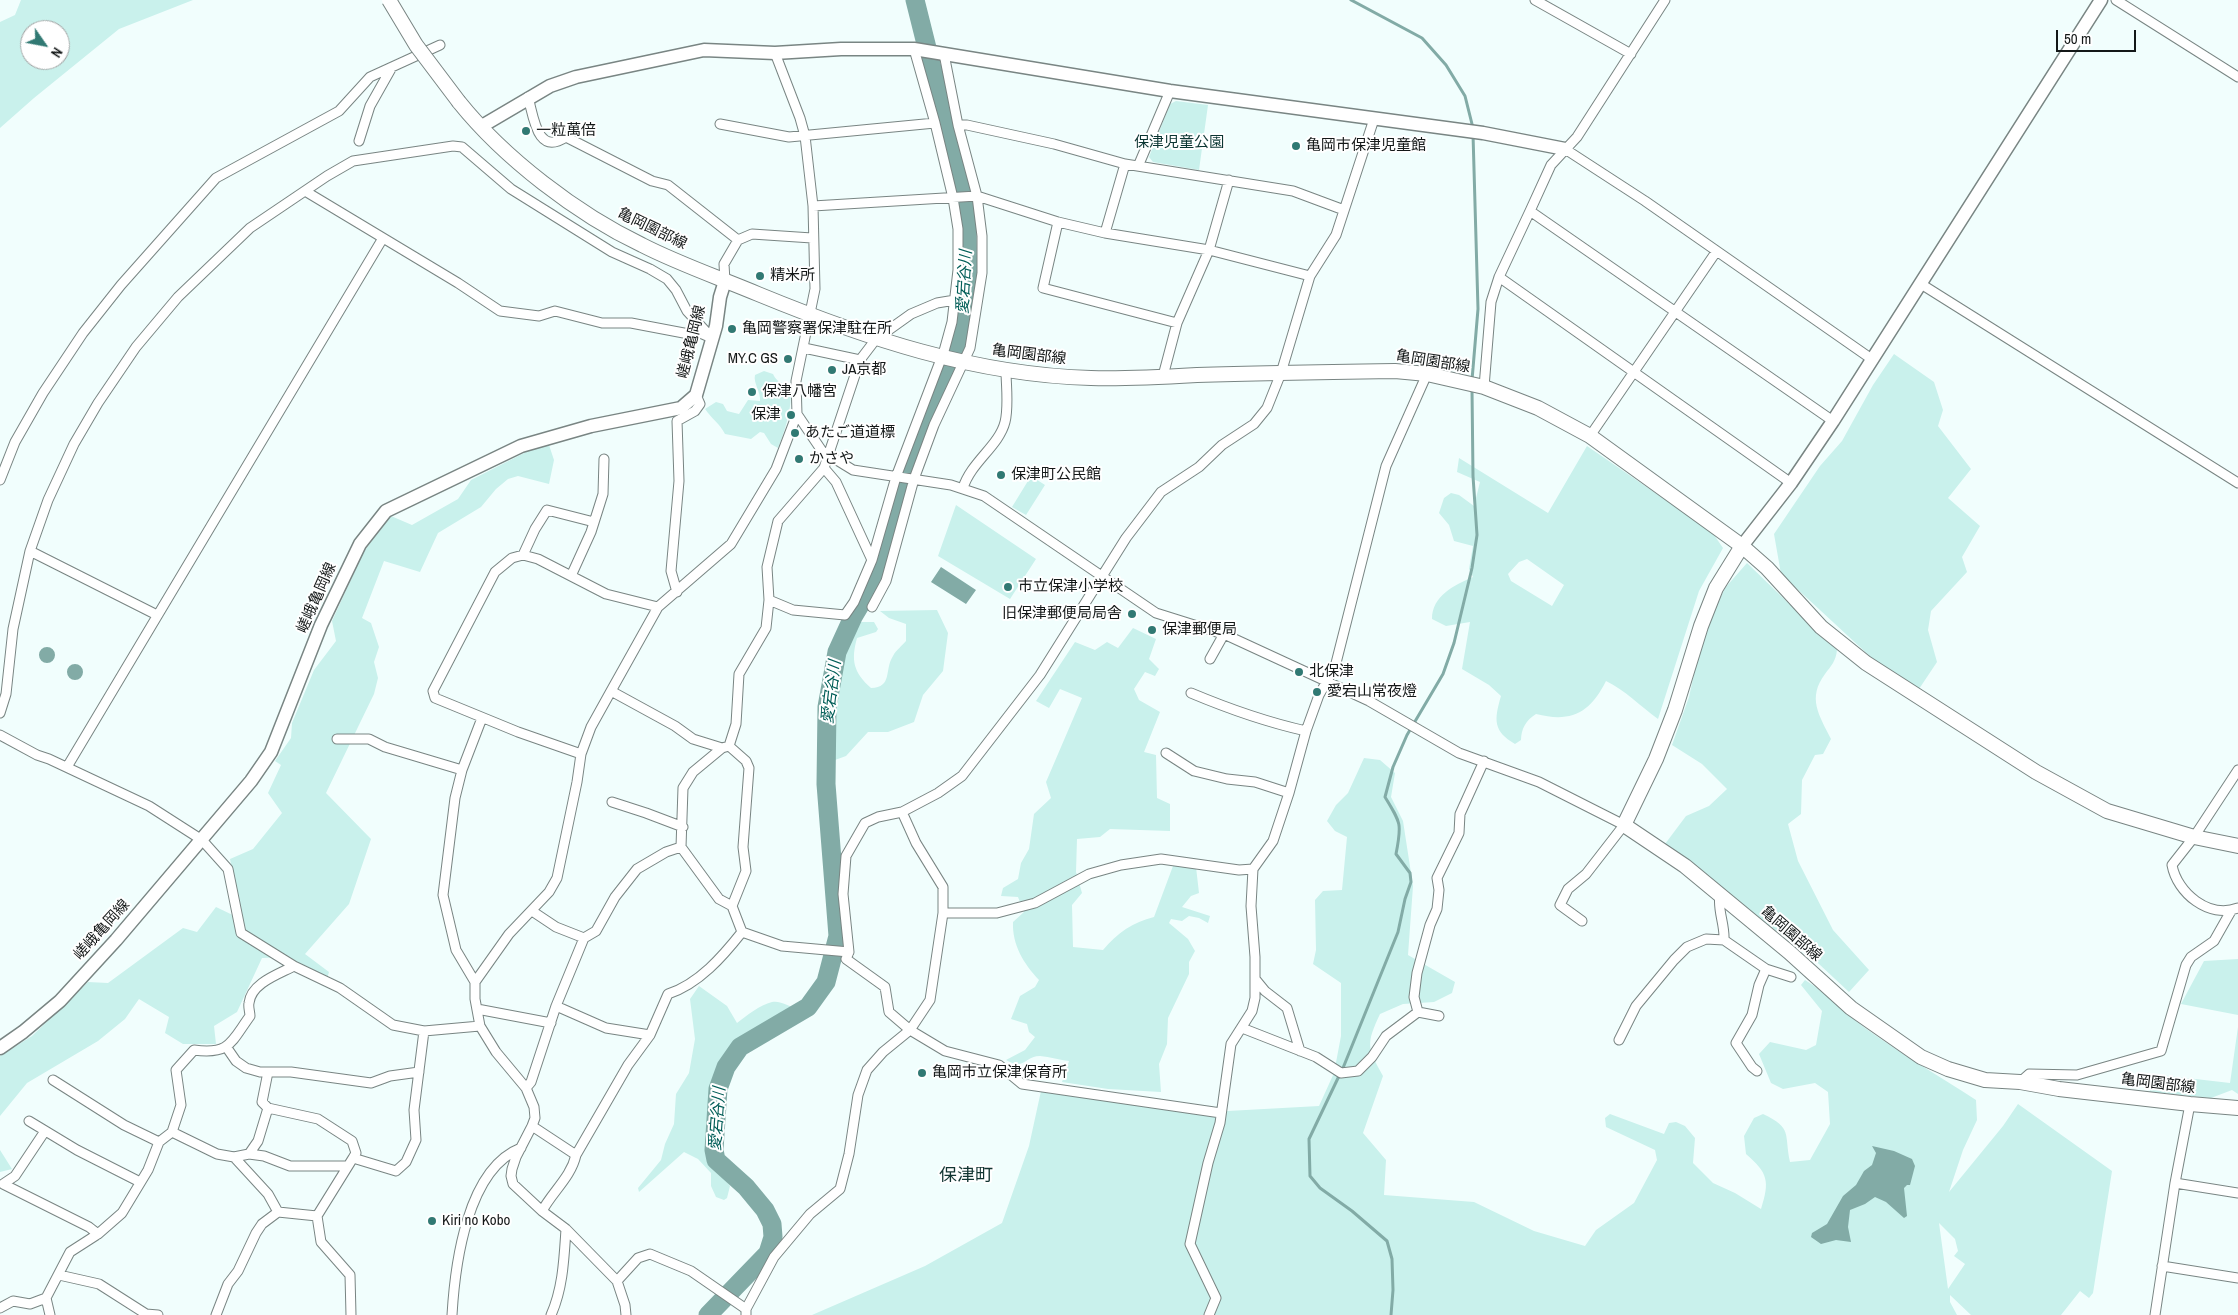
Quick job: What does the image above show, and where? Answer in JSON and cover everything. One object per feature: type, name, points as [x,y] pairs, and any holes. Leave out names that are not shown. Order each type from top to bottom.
[{"type":"main road","name":"亀岡園部線","points":[[390,0],[416,45],[459,102],[502,147],[530,172],[578,208],[643,246],[808,315],[876,339],[961,362],[1006,370],[1090,378],[1395,370],[1427,374],[1482,386],[1538,408],[1590,436],[1742,546],[1767,568],[1821,627],[1874,669],[2036,772],[2107,811],[2194,837],[2238,846]]},
{"type":"main road","points":[[1624,825],[1656,759],[1675,710],[1701,626],[1716,588],[1742,546]]},
{"type":"main road","name":"亀岡園部線","points":[[1624,825],[1685,866],[1789,952],[1851,1008],[1921,1057],[1977,1078],[2020,1082],[2059,1089],[2238,1108]]},
{"type":"street","points":[[1535,0],[1631,54]]},
{"type":"street","points":[[1482,386],[1491,302],[1499,277],[1530,211],[1552,165],[1577,137],[1665,0]]},
{"type":"street","points":[[1742,546],[1791,483],[1833,421],[2101,0]]},
{"type":"street","points":[[2116,0],[2238,77]]},
{"type":"street","points":[[0,480],[20,434],[43,393],[83,333],[121,285],[216,178],[339,111],[370,76],[440,45]]},
{"type":"street","points":[[482,126],[528,97],[550,86],[576,77],[704,50],[775,53],[841,49],[916,49],[1170,91],[1483,133],[1565,149],[1645,201],[1873,360]]},
{"type":"street","points":[[768,600],[793,610],[845,615],[854,602],[872,560],[898,477],[943,357],[952,322],[955,300],[958,229],[956,198],[916,49]]},
{"type":"street","points":[[475,982],[509,934],[549,892],[557,878],[581,754],[591,727],[610,691],[658,607],[731,544],[776,469],[797,414],[796,381],[804,348],[808,315],[814,289],[813,206],[805,136],[775,53]]},
{"type":"street","points":[[872,607],[886,581],[913,479],[939,412],[961,362],[970,348],[982,273],[982,236],[976,196],[941,53]]},
{"type":"street","points":[[359,141],[370,106],[392,67]]},
{"type":"street","points":[[1139,164],[1170,91]]},
{"type":"street","points":[[528,97],[539,136],[545,141],[558,142],[566,137],[652,181],[668,185],[738,240]]},
{"type":"street","points":[[1221,1113],[1022,1084],[999,1066],[946,1051],[910,1030],[889,1012],[885,987],[846,959],[843,894],[846,856],[864,823],[878,816],[902,812],[938,793],[962,776],[1040,675],[1126,538],[1161,492],[1199,467],[1222,445],[1254,424],[1267,408],[1280,373],[1310,276],[1336,235],[1374,119]]},
{"type":"street","points":[[720,124],[789,137],[935,123]]},
{"type":"street","points":[[958,126],[967,125],[1054,144],[1125,164],[1139,164],[1293,190],[1344,210]]},
{"type":"street","points":[[0,713],[6,694],[13,629],[30,551],[48,500],[74,444],[98,403],[136,347],[178,298],[250,228],[353,161],[453,146],[462,147],[511,189],[612,252],[667,279],[676,290],[687,311],[712,338]]},
{"type":"street","points":[[1106,233],[1125,164]]},
{"type":"street","points":[[1163,376],[1177,323],[1209,250],[1229,180]]},
{"type":"street","points":[[305,191],[500,312],[539,316],[555,311],[567,312],[602,323],[631,323],[689,334],[700,333],[712,338]]},
{"type":"street","points":[[813,206],[976,196],[1058,222],[1106,233],[1209,250],[1310,276]]},
{"type":"street","points":[[1530,211],[1833,421]]},
{"type":"street","points":[[1058,222],[1043,288],[1177,323]]},
{"type":"street","points":[[725,281],[724,264],[738,240],[752,234],[812,238]]},
{"type":"street","points":[[67,767],[383,238]]},
{"type":"street","points":[[1590,436],[1716,252]]},
{"type":"street","points":[[1499,277],[1791,483]]},
{"type":"street","name":"嵯峨亀岡線","points":[[0,1048],[23,1032],[60,1001],[116,940],[251,782],[271,752],[321,625],[360,544],[386,511],[521,446],[582,428],[681,408],[696,395],[725,281]]},
{"type":"street","points":[[1921,284],[2238,483]]},
{"type":"street","points":[[845,952],[821,948],[782,946],[742,932],[732,906],[720,899],[681,847],[683,788],[693,772],[726,747],[736,724],[739,674],[766,628],[768,600],[767,567],[778,521],[824,468],[860,360],[876,339],[922,308],[955,300]]},
{"type":"street","points":[[804,348],[860,360]]},
{"type":"street","points":[[964,488],[967,476],[997,438],[1005,422],[1006,370]]},
{"type":"street","points":[[1209,1315],[1216,1298],[1190,1244],[1221,1113],[1231,1044],[1252,1011],[1256,980],[1251,906],[1253,869],[1272,842],[1289,793],[1306,731],[1319,695],[1335,667],[1373,510],[1386,466],[1427,374]]},
{"type":"street","points":[[677,592],[671,570],[679,481],[677,421],[695,411],[700,404],[696,395]]},
{"type":"street","points":[[797,414],[817,445],[829,456],[853,470],[964,488],[984,496],[1156,613],[1224,634],[1369,701],[1459,753],[1539,782],[1624,825],[1591,868],[1568,889],[1560,905],[1582,921]]},
{"type":"street","points":[[571,576],[594,522],[603,494],[604,459]]},
{"type":"street","points":[[824,468],[836,482],[872,560]]},
{"type":"street","points":[[523,555],[535,529],[547,510],[594,522]]},
{"type":"street","points":[[30,551],[157,615]]},
{"type":"street","points":[[581,754],[482,718],[435,698],[433,691],[494,572],[512,558],[523,555],[538,560],[606,594],[658,607]]},
{"type":"street","points":[[1210,659],[1224,634]]},
{"type":"street","points":[[610,691],[675,726],[693,739],[726,747],[746,761],[749,768],[743,847],[746,871],[732,906]]},
{"type":"street","points":[[1191,693],[1229,709],[1276,724],[1306,731]]},
{"type":"street","points":[[482,718],[462,770],[451,821],[443,895],[456,950],[475,982],[480,1026],[496,1052],[526,1088],[534,1108],[535,1118],[516,1157],[511,1176],[513,1184],[542,1211],[566,1229],[617,1281],[625,1304],[626,1315]]},
{"type":"street","points":[[0,735],[38,755],[149,806],[202,840],[228,869],[241,933],[294,966],[340,988],[394,1025],[424,1032],[480,1026]]},
{"type":"street","points":[[337,740],[369,739],[384,747],[462,770]]},
{"type":"street","points":[[1166,753],[1194,771],[1227,779],[1255,782],[1289,793]]},
{"type":"street","points":[[1418,1012],[1414,997],[1417,973],[1430,925],[1437,909],[1439,890],[1437,878],[1457,840],[1460,814],[1484,761]]},
{"type":"street","points":[[2234,910],[2218,910],[2195,903],[2174,876],[2172,865],[2194,837],[2238,770]]},
{"type":"street","points":[[612,802],[646,812],[682,827]]},
{"type":"street","points":[[617,1281],[638,1258],[650,1254],[691,1271],[730,1297],[746,1312],[774,1257],[810,1214],[840,1189],[849,1154],[858,1095],[867,1070],[883,1052],[910,1030],[930,1000],[943,913],[943,887],[916,843],[902,812]]},
{"type":"street","points":[[526,1088],[531,1082],[556,1006],[584,938],[596,931],[615,897],[637,869],[666,852],[681,847]]},
{"type":"street","points":[[943,913],[997,912],[1035,903],[1089,874],[1121,865],[1161,859],[1239,870],[1253,869]]},
{"type":"street","points":[[1720,894],[1719,902],[1724,940]]},
{"type":"street","points":[[2020,1082],[2029,1074],[2077,1075],[2161,1051],[2190,957],[2214,941],[2234,910]]},
{"type":"street","points":[[532,911],[556,927],[584,938]]},
{"type":"street","points":[[542,1211],[550,1196],[567,1178],[576,1155],[628,1065],[650,1035],[668,994],[686,986],[708,969],[726,952],[742,932]]},
{"type":"street","points":[[1619,1040],[1636,1006],[1687,947],[1706,939],[1724,940],[1766,969],[1791,977]]},
{"type":"street","points":[[0,1308],[13,1301],[30,1304],[46,1298],[70,1252],[98,1234],[122,1213],[140,1182],[159,1142],[172,1132],[181,1105],[176,1070],[194,1050],[215,1052],[227,1048],[250,1016],[248,1003],[255,990],[266,980],[294,966]]},
{"type":"street","points":[[1757,1070],[1747,1060],[1736,1043],[1752,1015],[1759,985],[1766,969]]},
{"type":"street","points":[[1256,980],[1265,991],[1287,1008],[1300,1051]]},
{"type":"street","points":[[556,1006],[606,1028],[650,1035]]},
{"type":"street","points":[[477,1009],[551,1023]]},
{"type":"street","points":[[1242,1028],[1300,1051],[1342,1073],[1358,1071],[1372,1057],[1386,1036],[1418,1012],[1439,1016]]},
{"type":"street","points":[[353,1158],[396,1171],[406,1162],[416,1140],[414,1110],[424,1032]]},
{"type":"street","points":[[227,1048],[236,1061],[246,1068],[260,1072],[291,1072],[371,1083],[390,1076],[419,1072]]},
{"type":"street","points":[[268,1072],[262,1102],[268,1108],[318,1119],[352,1141],[356,1153],[317,1216],[321,1242],[350,1275],[351,1315]]},
{"type":"street","points":[[52,1080],[124,1125],[159,1142]]},
{"type":"street","points":[[2155,1315],[2175,1183],[2190,1104]]},
{"type":"street","points":[[249,1154],[258,1141],[268,1108]]},
{"type":"street","points":[[29,1121],[76,1150],[140,1182]]},
{"type":"street","points":[[532,1126],[576,1155]]},
{"type":"street","points":[[45,1131],[15,1176],[3,1184],[89,1227],[98,1234]]},
{"type":"street","points":[[172,1132],[217,1154],[234,1158],[249,1154],[264,1156],[290,1166],[347,1166]]},
{"type":"street","points":[[452,1315],[454,1281],[459,1254],[477,1192],[493,1167],[510,1152],[521,1148]]},
{"type":"street","points":[[234,1158],[268,1194],[278,1212]]},
{"type":"street","points":[[2175,1183],[2238,1193]]},
{"type":"street","points":[[216,1315],[228,1284],[238,1271],[262,1224],[278,1212],[317,1216]]},
{"type":"street","points":[[550,1315],[557,1300],[562,1280],[566,1229]]},
{"type":"street","points":[[2162,1266],[2238,1278]]},
{"type":"street","points":[[59,1275],[98,1284],[146,1314],[158,1315]]},
{"type":"street","points":[[46,1298],[50,1315]]},
{"type":"green space","points":[[21,0],[193,0],[119,29],[70,69],[70,20],[20,20],[20,70],[68,70],[0,128],[0,22],[15,15]]},
{"type":"green space","name":"保津児童公園","points":[[1176,101],[1208,105],[1199,170],[1153,162],[1149,157],[1170,104]]},
{"type":"green space","points":[[1894,354],[1934,382],[1943,410],[1938,426],[1971,469],[1948,498],[1980,526],[1962,557],[1967,572],[1931,611],[1928,630],[1937,662],[1919,689],[1874,660],[1781,574],[1774,534],[1820,466],[1842,441],[1873,385]]},
{"type":"green space","points":[[764,371],[773,374],[790,392],[791,399],[788,417],[778,448],[771,444],[764,433],[760,432],[751,439],[725,434],[705,409],[716,402],[723,404],[727,411],[739,414],[748,400],[760,401],[755,375]]},
{"type":"green space","points":[[549,445],[554,460],[549,484],[518,476],[508,479],[496,489],[481,507],[438,533],[420,572],[384,561],[362,618],[371,623],[379,647],[374,662],[378,678],[374,694],[326,793],[371,839],[349,904],[305,954],[329,972],[327,979],[288,957],[262,958],[237,1012],[214,1026],[216,1044],[183,1044],[165,1033],[169,1017],[139,999],[125,1019],[98,1041],[27,1083],[0,1116],[0,1056],[32,1036],[88,982],[108,983],[183,928],[197,932],[216,907],[241,919],[230,859],[253,849],[282,813],[268,793],[281,765],[275,761],[291,738],[292,723],[314,670],[336,641],[332,621],[364,551],[391,516],[412,525],[458,499],[471,480],[536,447]]},
{"type":"green space","points":[[1587,446],[1712,532],[1723,548],[1699,591],[1658,719],[1606,681],[1593,701],[1578,713],[1559,717],[1536,714],[1532,716],[1525,725],[1521,740],[1515,744],[1503,734],[1497,724],[1497,712],[1501,696],[1489,685],[1462,669],[1470,622],[1446,626],[1432,619],[1436,604],[1445,592],[1473,577],[1469,569],[1473,546],[1454,541],[1449,525],[1439,513],[1444,498],[1451,493],[1459,495],[1474,506],[1480,482],[1457,472],[1459,458],[1548,513]],"holes":[[[1527,559],[1564,585],[1552,606],[1511,581],[1508,574],[1519,562]]]},
{"type":"green space","points":[[1031,476],[1045,485],[1026,515],[1012,507]]},
{"type":"green space","points":[[956,505],[1036,559],[1010,599],[938,556]]},
{"type":"green space","points":[[1747,563],[1837,650],[1833,663],[1820,683],[1816,699],[1819,714],[1831,739],[1823,754],[1815,755],[1802,780],[1801,814],[1788,824],[1798,861],[1833,930],[1869,970],[1849,992],[1805,951],[1748,911],[1665,844],[1686,816],[1709,806],[1727,789],[1702,764],[1672,745],[1689,697],[1702,638],[1725,588]]},
{"type":"green space","points":[[937,610],[948,633],[943,671],[923,695],[914,722],[888,732],[868,732],[846,756],[835,760],[836,678],[847,640],[856,622],[874,622],[878,629],[876,632],[857,638],[854,659],[860,677],[871,688],[878,687],[882,685],[887,677],[890,661],[893,656],[906,641],[906,624],[889,618],[880,611]]},
{"type":"green space","points":[[1133,628],[1156,639],[1149,659],[1159,669],[1155,676],[1145,672],[1134,689],[1139,700],[1160,712],[1144,752],[1156,755],[1157,798],[1170,804],[1170,831],[1110,829],[1100,837],[1077,839],[1076,872],[1082,893],[1072,905],[1073,947],[1103,950],[1126,929],[1154,917],[1173,866],[1196,867],[1199,893],[1191,896],[1182,907],[1210,916],[1208,923],[1199,918],[1189,916],[1182,921],[1171,919],[1169,923],[1188,939],[1195,951],[1189,962],[1189,974],[1168,1018],[1167,1044],[1159,1064],[1161,1092],[1108,1089],[1062,1082],[1069,1061],[1040,1056],[1031,1058],[1021,1064],[1006,1060],[1025,1050],[1035,1037],[1029,1032],[1027,1024],[1011,1019],[1020,996],[1035,987],[1039,980],[1024,961],[1015,939],[1013,922],[1024,912],[1018,897],[1001,896],[1003,888],[1018,879],[1021,863],[1029,849],[1034,814],[1051,798],[1046,782],[1082,698],[1060,689],[1049,708],[1036,701],[1075,642],[1095,650],[1107,642],[1118,648]]},
{"type":"green space","points":[[1364,758],[1380,760],[1395,773],[1391,797],[1403,821],[1413,886],[1408,955],[1455,982],[1452,993],[1434,1002],[1403,1004],[1380,1014],[1372,1032],[1371,1052],[1383,1076],[1363,1133],[1386,1160],[1384,1195],[1474,1202],[1534,1231],[1585,1246],[1596,1230],[1634,1203],[1657,1160],[1655,1150],[1606,1127],[1605,1118],[1610,1114],[1664,1134],[1669,1123],[1676,1122],[1685,1126],[1695,1138],[1693,1163],[1713,1183],[1735,1193],[1761,1209],[1766,1191],[1765,1178],[1763,1172],[1746,1154],[1744,1136],[1754,1118],[1763,1114],[1779,1123],[1786,1133],[1790,1162],[1810,1160],[1830,1124],[1828,1092],[1815,1083],[1783,1089],[1771,1083],[1759,1054],[1770,1042],[1806,1050],[1816,1045],[1822,1011],[1801,985],[1805,980],[1879,1038],[1976,1100],[1977,1120],[1963,1150],[1949,1192],[2003,1126],[2018,1104],[2112,1171],[2093,1293],[2089,1298],[2080,1291],[2061,1315],[1971,1315],[1950,1295],[1950,1302],[1957,1315],[812,1315],[925,1266],[1002,1223],[1029,1146],[1041,1091],[1191,1113],[1319,1106],[1334,1073],[1341,1036],[1341,983],[1313,964],[1316,950],[1315,900],[1323,891],[1342,890],[1347,837],[1335,831],[1327,821],[1336,805],[1348,793]],"holes":[[[1939,1223],[1955,1239],[1958,1251],[1954,1256],[1965,1264],[1948,1289]]]},
{"type":"green space","points":[[2238,959],[2238,1015],[2181,1004],[2204,961]]},
{"type":"green space","points":[[699,986],[727,1006],[737,1023],[758,1008],[772,1002],[782,1003],[799,1010],[801,1016],[799,1021],[779,1026],[762,1041],[755,1042],[739,1055],[729,1051],[726,1054],[710,1129],[713,1163],[730,1186],[727,1198],[724,1200],[716,1197],[711,1186],[711,1173],[698,1159],[684,1152],[639,1192],[638,1188],[661,1160],[665,1144],[674,1124],[676,1094],[689,1073],[695,1039],[690,999]]},
{"type":"green space","points":[[2238,1027],[2238,1094],[2232,1090],[2211,1098],[2149,1092],[2161,1075],[2230,1083]]},
{"type":"green space","points":[[0,1150],[12,1169],[0,1172]]},
{"type":"shaded area","points":[[941,567],[976,590],[966,604],[931,582]]},
{"type":"shaded area","points":[[44,647],[50,647],[55,652],[53,661],[44,663],[39,658],[39,652]]},
{"type":"shaded area","points":[[72,664],[78,664],[83,669],[81,678],[72,680],[67,675],[67,669]]},
{"type":"shaded area","points":[[1872,1146],[1894,1151],[1912,1159],[1915,1166],[1910,1185],[1904,1188],[1907,1216],[1904,1218],[1886,1202],[1875,1197],[1865,1204],[1850,1210],[1848,1227],[1851,1242],[1836,1240],[1821,1244],[1811,1237],[1812,1233],[1827,1224],[1843,1196],[1856,1185],[1864,1171],[1872,1165],[1876,1153]]},
{"type":"waterway","name":"愛宕谷川","points":[[708,1315],[768,1253],[773,1237],[772,1224],[765,1210],[746,1187],[716,1160],[714,1150],[718,1089],[726,1067],[740,1047],[808,1007],[826,982],[838,936],[826,784],[827,707],[837,652],[853,617],[878,575],[919,439],[944,374],[959,342],[968,302],[967,218],[962,188],[915,0]]},
{"type":"waterway","points":[[1351,0],[1422,38],[1446,65],[1465,96],[1473,128]]},
{"type":"waterway","points":[[1472,380],[1478,309],[1473,134]]},
{"type":"waterway","points":[[1343,1068],[1398,932],[1405,899],[1411,882],[1410,873],[1396,854],[1399,824],[1385,797],[1393,767],[1407,735],[1443,674],[1454,643],[1472,568],[1477,535],[1473,476],[1472,389]]},
{"type":"waterway","points":[[1339,1076],[1309,1139],[1310,1176],[1320,1188],[1352,1211],[1387,1241],[1392,1259],[1393,1290],[1391,1315]]},
{"type":"place","name":"一粒萬倍","points":[[526,131]]},
{"type":"place","name":"亀岡市保津児童館","points":[[1296,146]]},
{"type":"place","name":"精米所","points":[[760,276]]},
{"type":"place","name":"亀岡警察署保津駐在所","points":[[732,329]]},
{"type":"place","name":"MY.C GS","points":[[788,359]]},
{"type":"place","name":"JA京都","points":[[832,370]]},
{"type":"place","name":"保津八幡宮","points":[[752,392]]},
{"type":"place","name":"保津","points":[[791,415]]},
{"type":"place","name":"あたご道道標","points":[[795,433]]},
{"type":"place","name":"かさや","points":[[799,459]]},
{"type":"place","name":"保津町公民館","points":[[1001,475]]},
{"type":"place","name":"市立保津小学校","points":[[1008,587]]},
{"type":"place","name":"旧保津郵便局局舎","points":[[1132,614]]},
{"type":"place","name":"保津郵便局","points":[[1152,630]]},
{"type":"place","name":"北保津","points":[[1299,672]]},
{"type":"place","name":"愛宕山常夜燈","points":[[1317,692]]},
{"type":"place","name":"亀岡市立保津保育所","points":[[922,1073]]},
{"type":"place","name":"Kiri no Kobo","points":[[432,1221]]},
{"type":"district","name":"保津町","points":[[966,1176]]}]
